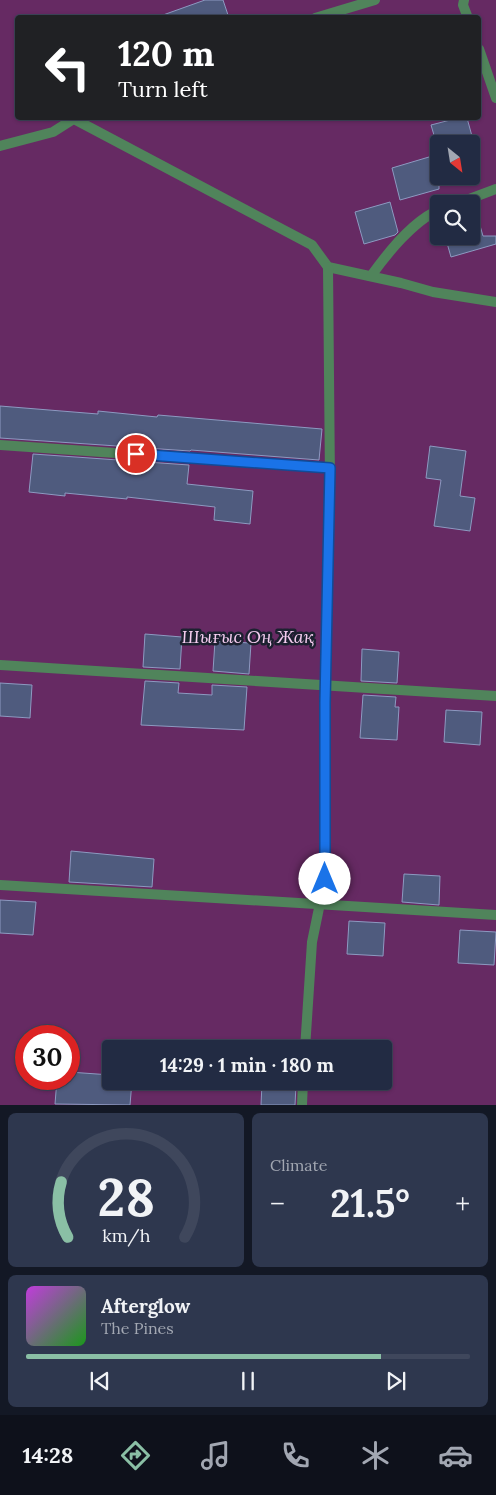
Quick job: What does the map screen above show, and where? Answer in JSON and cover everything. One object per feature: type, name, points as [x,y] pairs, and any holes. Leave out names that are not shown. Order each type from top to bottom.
[{"type":"street","points":[[325,15],[375,0]]},
{"type":"street","points":[[464,0],[463,5],[467,15]]},
{"type":"street","points":[[481,55],[496,98]]},
{"type":"street","points":[[0,146],[53,132],[71,120]]},
{"type":"street","points":[[78,120],[312,245],[328,267],[330,468],[325,879],[312,942],[306,1040]]},
{"type":"street","points":[[480,195],[496,189]]},
{"type":"street","points":[[371,276],[384,257],[412,228],[430,214]]},
{"type":"street","points":[[328,267],[433,292],[496,302]]},
{"type":"street","points":[[0,445],[330,468]]},
{"type":"street","points":[[0,665],[496,696]]},
{"type":"street","points":[[0,885],[496,915]]},
{"type":"street","points":[[302,1105],[303,1090]]},
{"type":"green space","name":"Шығыс Оң Жақ","points":[[0,0],[496,0],[496,1105],[0,1105]]},
{"type":"building","points":[[205,0],[223,0],[228,15],[163,15]]},
{"type":"building","points":[[450,120],[468,120],[472,135],[434,135],[431,125]]},
{"type":"building","points":[[430,157],[430,185],[439,185],[439,189],[400,200],[392,168]]},
{"type":"building","points":[[390,202],[398,232],[395,235],[364,244],[355,212]]},
{"type":"building","points":[[480,226],[483,236],[496,236],[496,244],[451,257],[448,245],[480,245]]},
{"type":"building","points":[[0,406],[98,414],[98,411],[157,417],[158,415],[322,429],[319,460],[0,438]]},
{"type":"building","points":[[430,446],[466,451],[460,496],[475,498],[470,531],[434,526],[441,480],[426,478]]},
{"type":"building","points":[[33,454],[189,465],[187,484],[253,491],[250,524],[214,520],[215,507],[127,497],[127,499],[65,493],[65,496],[29,492]]},
{"type":"building","points":[[145,634],[182,637],[180,669],[143,667]]},
{"type":"building","points":[[215,641],[251,643],[249,674],[213,671]]},
{"type":"building","points":[[362,649],[399,652],[397,683],[361,681]]},
{"type":"building","points":[[145,681],[179,683],[178,693],[212,695],[212,685],[247,687],[244,730],[141,725]]},
{"type":"building","points":[[0,683],[32,685],[30,718],[0,716]]},
{"type":"building","points":[[363,695],[396,697],[395,707],[399,707],[397,740],[360,738]]},
{"type":"building","points":[[446,710],[482,712],[480,745],[444,742]]},
{"type":"building","points":[[71,851],[154,859],[152,887],[69,882]]},
{"type":"building","points":[[404,874],[440,876],[439,905],[402,902]]},
{"type":"building","points":[[0,900],[36,902],[33,935],[0,933]]},
{"type":"building","points":[[349,921],[385,923],[383,956],[347,954]]},
{"type":"building","points":[[460,930],[496,932],[494,965],[458,963]]},
{"type":"building","points":[[80,1073],[102,1074],[102,1090],[131,1090],[130,1105],[55,1104],[56,1090],[80,1090]]},
{"type":"building","points":[[262,1090],[296,1090],[295,1105],[261,1105]]},
{"type":"route","points":[[136,454],[330,468],[325,703],[325,879]]}]
